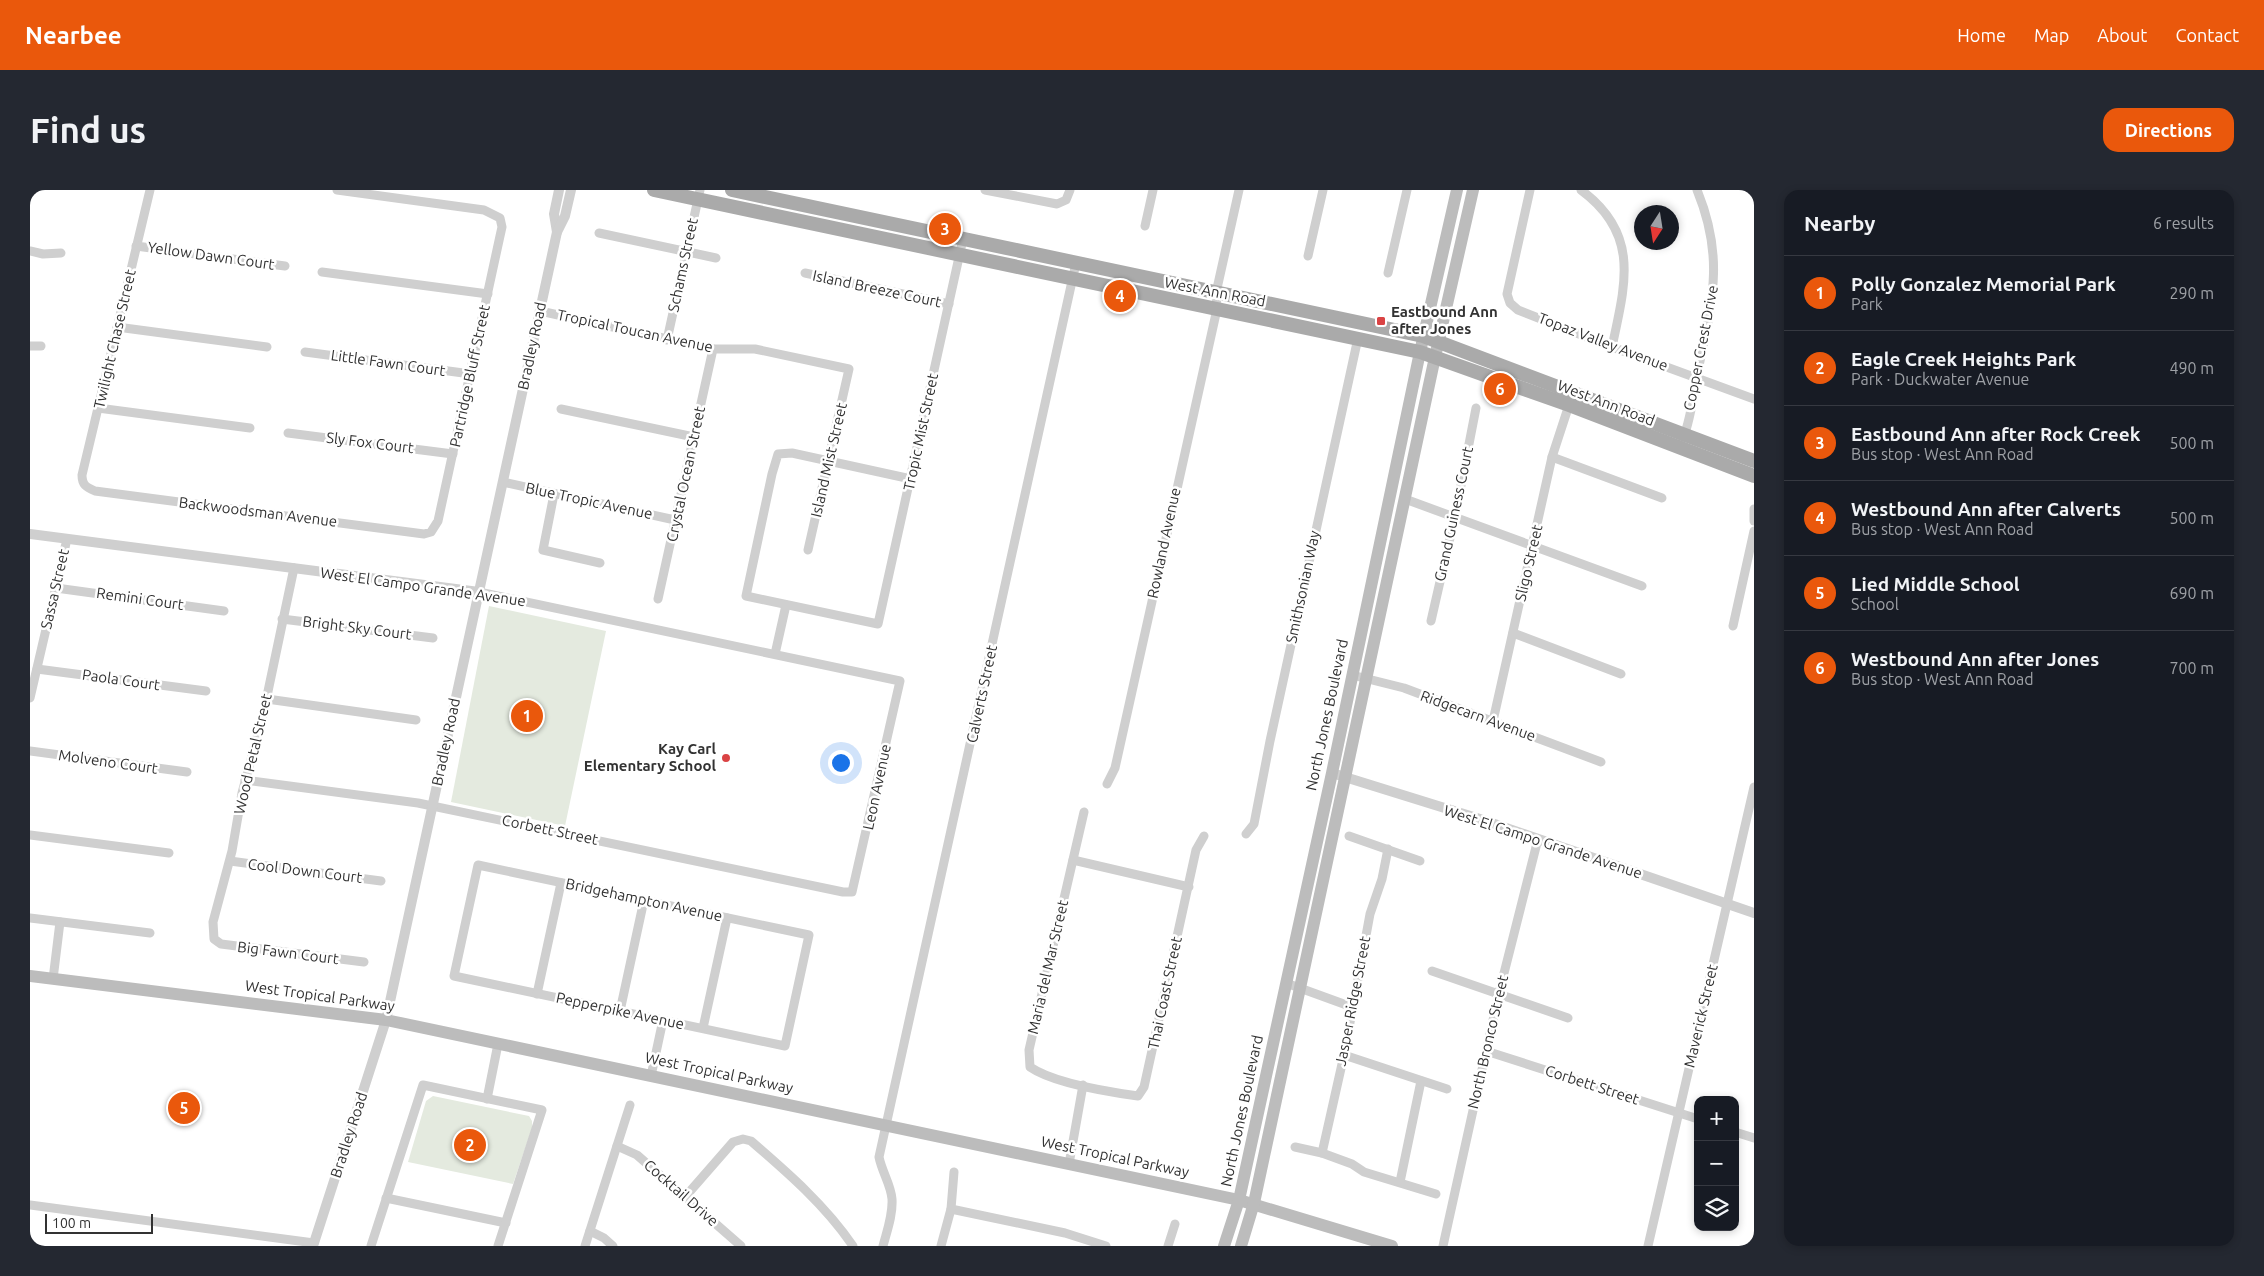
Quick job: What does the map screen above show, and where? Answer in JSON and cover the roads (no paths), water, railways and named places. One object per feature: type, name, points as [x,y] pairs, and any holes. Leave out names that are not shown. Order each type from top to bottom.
[{"type":"main road","name":"West Ann Road","points":[[654,190],[699,194],[1073,280],[1216,301],[1424,336],[1754,461]]},
{"type":"main road","name":"West Ann Road","points":[[732,190],[1076,263],[1358,338],[1420,352],[1754,476]]},
{"type":"main road","name":"North Jones Boulevard","points":[[1224,1246],[1239,1200],[1332,773],[1420,352],[1457,190]]},
{"type":"main road","name":"North Jones Boulevard","points":[[1241,1246],[1254,1203],[1404,499],[1473,190]]},
{"type":"main road","points":[[1569,406],[1575,402],[1587,406],[1613,407]]},
{"type":"main road","name":"West Tropical Parkway","points":[[30,976],[386,1020],[1254,1203],[1392,1246]]},
{"type":"street","name":"Twilight Chase Street","points":[[86,487],[82,481],[82,475],[150,190]]},
{"type":"street","points":[[337,190],[374,192]]},
{"type":"street","name":"Bradley Road","points":[[557,232],[554,214],[559,190]]},
{"type":"street","name":"Bradley Road","points":[[314,1244],[386,1020],[557,232],[565,216],[571,190]]},
{"type":"street","points":[[986,190],[1054,204],[1064,203],[1070,190]]},
{"type":"street","points":[[1145,226],[1153,190]]},
{"type":"street","name":"Rowland Avenue","points":[[1107,784],[1117,758],[1239,190]]},
{"type":"street","points":[[1308,256],[1323,190]]},
{"type":"street","points":[[1388,274],[1407,190]]},
{"type":"street","name":"Topaz Valley Avenue","points":[[1530,190],[1507,294],[1510,303],[1518,310],[1612,347],[1754,399]]},
{"type":"street","points":[[1581,190],[1604,211],[1612,222],[1624,255],[1625,284],[1612,347]]},
{"type":"street","name":"Copper Crest Drive","points":[[1679,448],[1697,378],[1715,282],[1714,249],[1705,210],[1697,190]]},
{"type":"street","name":"Partridge Bluff Street","points":[[374,192],[484,210],[500,218],[502,227],[438,522],[432,532]]},
{"type":"street","name":"Schams Street","points":[[667,340],[699,194]]},
{"type":"street","points":[[599,233],[716,258]]},
{"type":"street","name":"Tropic Mist Street","points":[[786,605],[878,624],[963,239]]},
{"type":"street","name":"Yellow Dawn Court","points":[[136,246],[285,266]]},
{"type":"street","points":[[30,251],[43,254],[61,253]]},
{"type":"street","name":"Calverts Street","points":[[883,1246],[892,1207],[892,1198],[881,1169],[879,1157],[1076,263]]},
{"type":"street","points":[[322,272],[488,294]]},
{"type":"street","name":"Island Breeze Court","points":[[805,274],[949,304]]},
{"type":"street","name":"Tropical Toucan Avenue","points":[[540,311],[713,349],[755,349],[849,369]]},
{"type":"street","points":[[117,327],[267,347]]},
{"type":"street","name":"Smithsonian Way","points":[[1246,834],[1254,824],[1270,740],[1358,338]]},
{"type":"street","points":[[30,346],[41,346]]},
{"type":"street","name":"Crystal Ocean Street","points":[[658,599],[713,349]]},
{"type":"street","name":"Little Fawn Court","points":[[305,352],[471,374]]},
{"type":"street","name":"Island Mist Street","points":[[808,550],[849,369]]},
{"type":"street","name":"Sligo Street","points":[[1493,721],[1552,457],[1558,434],[1569,406]]},
{"type":"street","points":[[98,408],[250,428]]},
{"type":"street","name":"Grand Guiness Court","points":[[1431,621],[1455,516],[1476,408]]},
{"type":"street","points":[[561,409],[694,437]]},
{"type":"street","name":"Sly Fox Court","points":[[288,433],[453,454]]},
{"type":"street","points":[[775,654],[786,605],[746,596],[778,454],[785,452],[911,480]]},
{"type":"street","points":[[1552,457],[1662,498]]},
{"type":"street","name":"Blue Tropic Avenue","points":[[502,482],[676,520]]},
{"type":"street","name":"Backwoodsman Avenue","points":[[86,487],[95,491],[424,534],[432,532]]},
{"type":"street","points":[[554,494],[543,550],[600,563]]},
{"type":"street","points":[[1404,499],[1455,516],[1642,586]]},
{"type":"street","points":[[1754,509],[1754,521]]},
{"type":"street","points":[[1733,626],[1754,531]]},
{"type":"street","name":"West El Campo Grande Avenue","points":[[30,534],[479,592],[900,681]]},
{"type":"street","name":"Sassa Street","points":[[30,698],[67,539]]},
{"type":"street","name":"Wood Petal Street","points":[[214,940],[213,922],[230,861],[245,780],[266,699],[294,568]]},
{"type":"street","name":"Remini Court","points":[[56,588],[224,611]]},
{"type":"street","name":"Bright Sky Court","points":[[282,619],[433,638]]},
{"type":"street","points":[[1513,633],[1621,674]]},
{"type":"street","name":"Paola Court","points":[[37,669],[206,691]]},
{"type":"street","name":"Ridgecarn Avenue","points":[[1352,675],[1404,688],[1601,762]]},
{"type":"street","name":"Leon Avenue","points":[[852,892],[900,681]]},
{"type":"street","points":[[266,699],[416,720]]},
{"type":"street","name":"Molveno Court","points":[[30,751],[186,772]]},
{"type":"street","name":"West El Campo Grande Avenue","points":[[1332,773],[1538,839],[1754,913]]},
{"type":"street","name":"Corbett Street","points":[[245,780],[432,806],[844,892],[852,892]]},
{"type":"street","name":"Maverick Street","points":[[1648,1246],[1754,787]]},
{"type":"street","name":"Maria del Mar Street","points":[[1083,1085],[1038,1073],[1030,1068],[1029,1050],[1084,812]]},
{"type":"street","points":[[30,835],[169,852]]},
{"type":"street","name":"Thai Coast Street","points":[[1083,1085],[1138,1096],[1144,1087],[1196,850],[1204,836]]},
{"type":"street","points":[[1349,836],[1420,860]]},
{"type":"street","name":"North Bronco Street","points":[[1443,1246],[1499,993],[1538,839]]},
{"type":"street","name":"Jasper Ridge Street","points":[[1322,1154],[1344,1055],[1370,914],[1382,879],[1388,849]]},
{"type":"street","points":[[1073,860],[1189,888]]},
{"type":"street","name":"Cool Down Court","points":[[230,861],[380,881]]},
{"type":"street","name":"Bridgehampton Avenue","points":[[454,976],[478,865],[810,935],[785,1046]]},
{"type":"street","points":[[537,994],[561,883]]},
{"type":"street","points":[[620,1011],[644,900]]},
{"type":"street","points":[[30,918],[150,933]]},
{"type":"street","points":[[702,1028],[727,918]]},
{"type":"street","points":[[53,979],[60,922]]},
{"type":"street","name":"Big Fawn Court","points":[[214,940],[221,944],[364,962]]},
{"type":"street","points":[[1432,970],[1568,1018]]},
{"type":"street","name":"Pepperpike Avenue","points":[[454,976],[785,1046]]},
{"type":"street","points":[[1286,983],[1352,1007]]},
{"type":"street","points":[[651,1076],[663,1020]]},
{"type":"street","points":[[487,1099],[498,1044]]},
{"type":"street","name":"Corbett Street","points":[[1486,1051],[1694,1118]]},
{"type":"street","points":[[1344,1055],[1447,1089]]},
{"type":"street","points":[[1400,1182],[1421,1081]]},
{"type":"street","points":[[371,1246],[423,1085],[542,1110],[498,1246]]},
{"type":"street","points":[[1069,1164],[1083,1085]]},
{"type":"street","points":[[585,1246],[630,1105]]},
{"type":"street","points":[[1739,1133],[1754,1138]]},
{"type":"street","points":[[685,1197],[733,1142],[743,1139],[751,1141],[805,1188],[839,1225],[852,1246]]},
{"type":"street","name":"Cocktail Drive","points":[[617,1146],[637,1155],[741,1246]]},
{"type":"street","points":[[1295,1147],[1322,1154],[1352,1164],[1364,1172],[1436,1194]]},
{"type":"street","points":[[941,1246],[951,1209],[954,1172]]},
{"type":"street","points":[[386,1198],[506,1223]]},
{"type":"street","points":[[30,1205],[314,1244]]},
{"type":"street","points":[[951,1209],[1065,1233],[1106,1246]]},
{"type":"street","points":[[1168,1246],[1175,1224]]},
{"type":"street","points":[[590,1231],[604,1238],[613,1246]]},
{"type":"place","name":"Eastbound Ann after Rock Creek","points":[[945,229]]},
{"type":"place","name":"Westbound Ann after Calverts","points":[[1120,296]]},
{"type":"place","name":"Eastbound Ann after Jones","points":[[1381,321]]},
{"type":"place","name":"Westbound Ann after Jones","points":[[1500,389]]},
{"type":"place","name":"Polly Gonzalez Memorial Park","points":[[527,716]]},
{"type":"place","name":"Kay Carl Elementary School","points":[[726,758]]},
{"type":"place","name":"Lied Middle School","points":[[184,1108]]},
{"type":"place","name":"Eagle Creek Heights Park","points":[[470,1145]]}]
